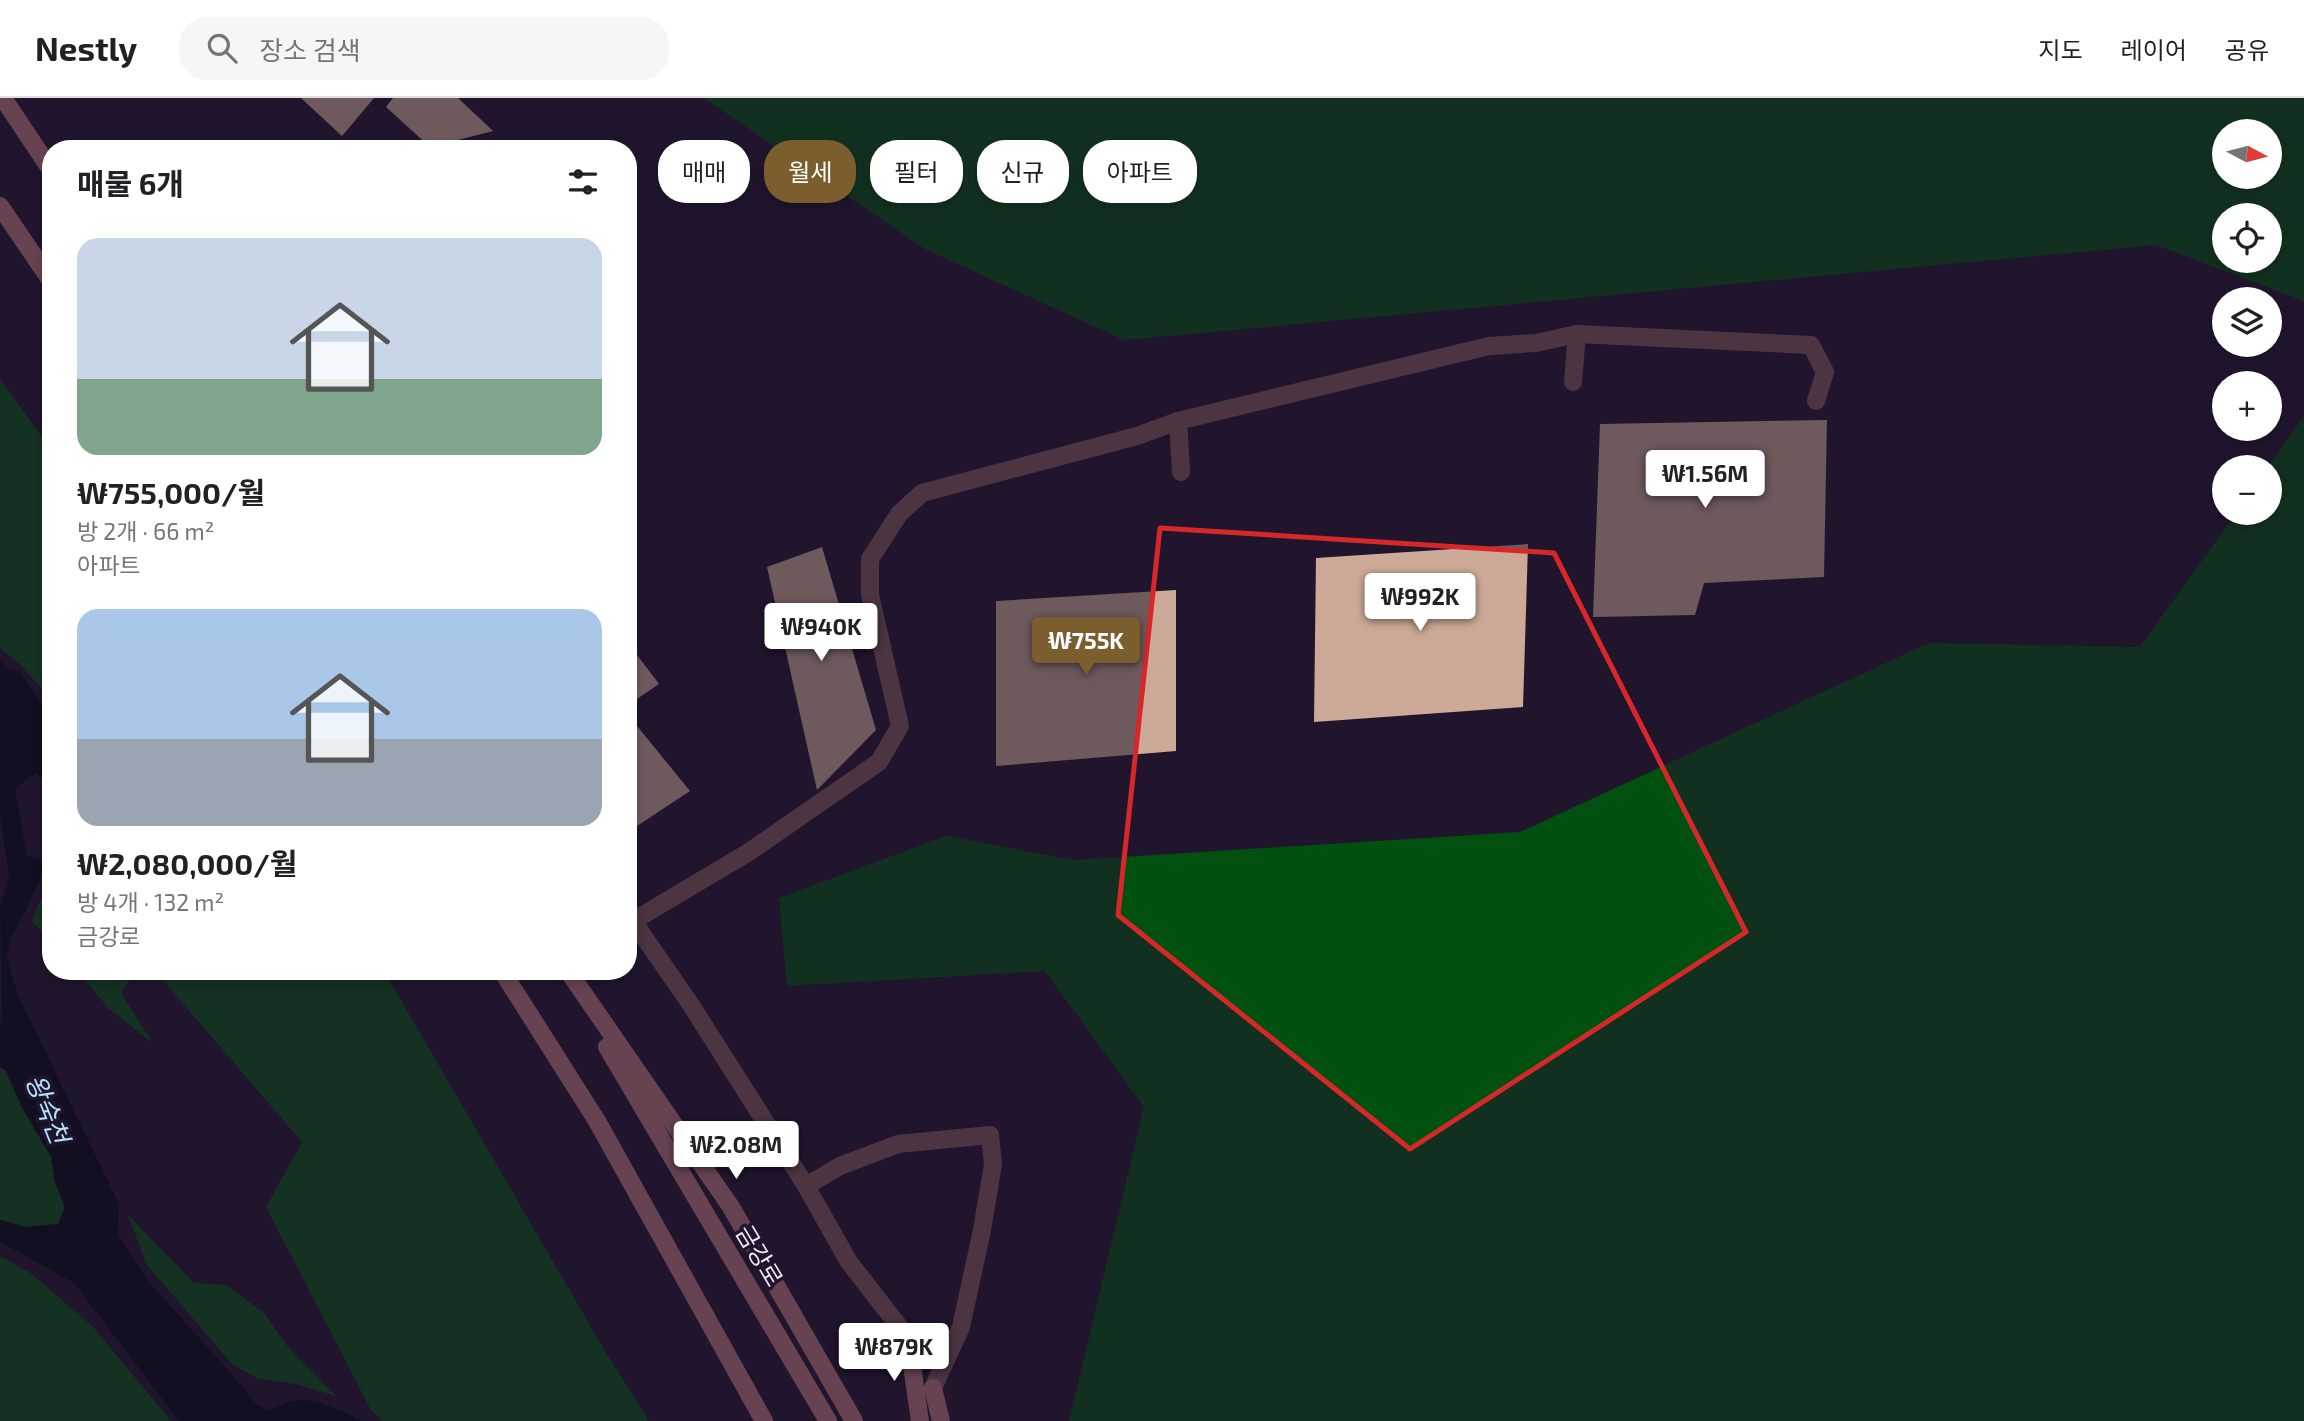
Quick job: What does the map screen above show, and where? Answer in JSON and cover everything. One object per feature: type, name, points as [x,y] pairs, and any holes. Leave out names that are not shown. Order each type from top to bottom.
[{"type":"main road","points":[[3,98],[42,156]]},
{"type":"main road","points":[[0,206],[42,268]]},
{"type":"main road","points":[[508,980],[597,1121],[764,1421]]},
{"type":"main road","name":"금강로","points":[[567,980],[828,1421]]},
{"type":"main road","points":[[574,980],[731,1207],[854,1421]]},
{"type":"main road","points":[[908,1338],[920,1421]]},
{"type":"main road","points":[[933,1388],[941,1421]]},
{"type":"lane","points":[[1573,382],[1577,334]]},
{"type":"lane","points":[[637,919],[749,852],[879,762],[900,726],[870,595],[870,559],[899,514],[922,493],[1137,436],[1178,421],[1489,346],[1536,343],[1577,334],[1811,345],[1825,372],[1816,401]]},
{"type":"lane","points":[[1178,421],[1181,471]]},
{"type":"lane","points":[[637,927],[691,1005],[806,1186],[849,1262],[908,1338]]},
{"type":"lane","points":[[806,1186],[841,1166],[898,1144],[990,1135],[993,1164],[961,1326],[933,1388]]},
{"type":"highlighted area","points":[[1160,528],[1554,553],[1746,932],[1410,1149],[1118,915]]},
{"type":"green space","points":[[704,98],[2304,98],[2304,301],[2282,293],[2282,287],[2267,287],[2230,273],[2282,273],[2282,203],[2212,203],[2212,266],[2156,245],[1124,340],[925,249],[856,202],[856,140],[765,140]]},
{"type":"green space","points":[[0,379],[42,437],[42,689],[21,665],[0,648]]},
{"type":"green space","points":[[2304,416],[2304,1421],[1069,1421],[1144,1107],[1045,971],[787,986],[779,898],[946,836],[1074,860],[1520,832],[1929,643],[2140,647],[2227,525],[2282,525],[2282,455],[2276,455]]},
{"type":"green space","points":[[42,896],[42,933],[32,921]]},
{"type":"green space","points":[[85,980],[130,980],[121,993],[153,1043],[109,1009]]},
{"type":"green space","points":[[163,980],[389,980],[605,1351],[649,1421],[383,1421],[371,1410],[266,1207],[302,1142]]},
{"type":"green space","points":[[0,1067],[6,1071],[21,1106],[51,1157],[55,1182],[65,1207],[58,1224],[26,1227],[0,1220]]},
{"type":"green space","points":[[128,1215],[194,1283],[226,1285],[264,1313],[288,1347],[336,1396],[293,1383],[258,1379],[232,1364],[147,1265]]},
{"type":"green space","points":[[0,1256],[32,1274],[93,1327],[171,1421],[0,1421]]},
{"type":"water","name":"왕숙천","points":[[0,661],[10,669],[20,671],[42,704],[42,778],[36,773],[15,788],[27,856],[42,860],[42,874],[10,939],[7,959],[18,995],[119,1204],[118,1234],[149,1282],[257,1405],[270,1410],[294,1400],[317,1402],[361,1421],[179,1421],[74,1283],[0,1242],[0,1220],[26,1227],[58,1224],[65,1207],[55,1182],[51,1157],[21,1105],[6,1071],[0,1067],[0,908],[9,876],[0,815]]},
{"type":"building","points":[[301,98],[374,98],[342,136]]},
{"type":"building","points":[[393,98],[458,98],[493,131],[458,140],[422,140],[386,107]]},
{"type":"building","points":[[1827,420],[1824,577],[1704,583],[1695,615],[1593,617],[1600,424]]},
{"type":"building","points":[[1528,544],[1523,707],[1314,722],[1316,558]]},
{"type":"building","points":[[822,547],[876,730],[817,790],[767,567]]},
{"type":"building","points":[[1176,590],[1176,751],[996,766],[996,601]]},
{"type":"building","points":[[637,655],[659,684],[637,699]]},
{"type":"building","points":[[637,726],[690,791],[637,826]]}]
